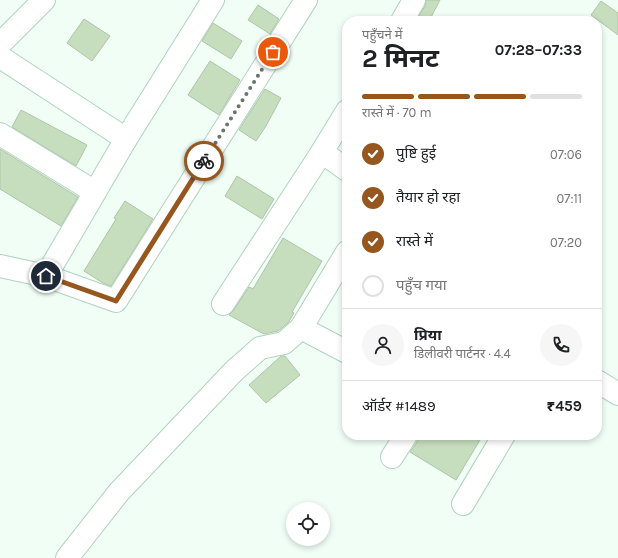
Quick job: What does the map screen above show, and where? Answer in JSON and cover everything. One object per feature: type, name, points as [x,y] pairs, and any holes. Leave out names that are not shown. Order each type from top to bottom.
[{"type":"street","points":[[0,44],[44,0]]},
{"type":"street","points":[[0,266],[46,276],[116,301],[306,0]]},
{"type":"street","points":[[405,16],[414,0]]},
{"type":"street","points":[[46,276],[205,3]]},
{"type":"street","points":[[0,57],[126,139]]},
{"type":"street","points":[[223,304],[342,119]]},
{"type":"street","points":[[0,134],[95,192]]},
{"type":"street","points":[[322,152],[342,166]]},
{"type":"street","points":[[67,558],[119,492],[234,371],[260,348],[284,343],[301,328],[342,260]]},
{"type":"street","points":[[301,328],[342,349]]},
{"type":"street","points":[[602,385],[618,394]]},
{"type":"street","points":[[392,457],[403,440]]},
{"type":"street","points":[[463,504],[501,440]]},
{"type":"building","points":[[426,0],[440,0],[432,16],[419,16],[425,6]]},
{"type":"building","points":[[601,1],[618,13],[618,35],[602,23],[602,16],[591,15]]},
{"type":"building","points":[[258,5],[279,19],[270,34],[248,20]]},
{"type":"building","points":[[84,19],[110,36],[92,61],[67,43]]},
{"type":"building","points":[[213,23],[242,41],[231,59],[202,41]]},
{"type":"building","points":[[210,61],[240,80],[219,115],[188,95]]},
{"type":"building","points":[[265,89],[281,98],[256,141],[239,130]]},
{"type":"building","points":[[21,110],[87,145],[76,166],[12,127]]},
{"type":"building","points":[[0,149],[78,197],[61,226],[0,189]]},
{"type":"building","points":[[237,176],[274,199],[262,219],[225,196]]},
{"type":"building","points":[[125,201],[153,219],[111,286],[103,283],[84,271],[116,219],[114,218]]},
{"type":"building","points":[[283,238],[322,261],[292,312],[294,313],[288,323],[278,331],[264,334],[229,315],[249,287],[253,289]]},
{"type":"building","points":[[281,356],[285,356],[300,375],[266,403],[249,385]]},
{"type":"building","points":[[417,440],[480,440],[456,480],[410,452]]},
{"type":"way so far","points":[[204,161],[273,52]]},
{"type":"route","points":[[46,276],[116,301],[204,161]]}]
